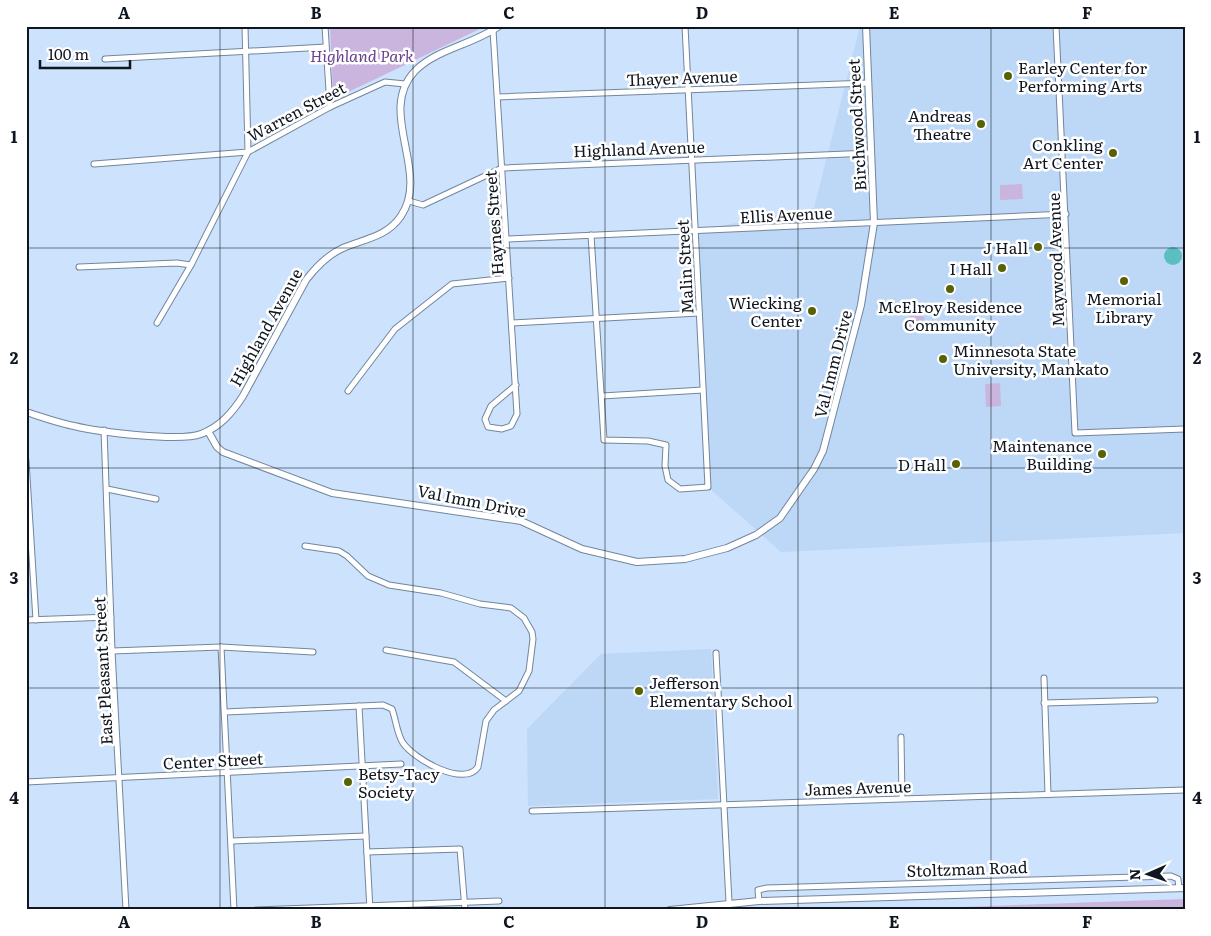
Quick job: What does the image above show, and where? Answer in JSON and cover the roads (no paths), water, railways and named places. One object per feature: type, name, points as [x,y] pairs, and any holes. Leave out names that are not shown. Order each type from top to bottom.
[{"type":"street","points":[[94,164],[248,152],[245,26]]},
{"type":"street","points":[[325,26],[330,107]]},
{"type":"street","name":"Malin Street","points":[[602,396],[604,440],[648,441],[666,445],[665,466],[668,480],[680,489],[708,487],[685,26]]},
{"type":"street","name":"Birchwood Street","points":[[866,26],[874,223]]},
{"type":"street","name":"Maywood Avenue","points":[[1056,26],[1075,433],[1185,429]]},
{"type":"street","points":[[409,201],[410,180],[400,106],[405,84],[416,69],[438,56],[496,28]]},
{"type":"street","name":"Haynes Street","points":[[496,28],[506,239],[518,414],[511,426],[502,429],[488,427],[485,419],[491,406],[516,385]]},
{"type":"street","points":[[105,59],[326,47]]},
{"type":"street","name":"Warren Street","points":[[157,322],[191,265],[248,152],[330,107],[385,82],[405,84]]},
{"type":"street","name":"Thayer Avenue","points":[[498,97],[868,84]]},
{"type":"street","name":"Highland Avenue","points":[[26,412],[76,427],[104,430],[185,438],[208,431],[218,425],[232,412],[316,267],[343,248],[386,232],[400,217],[409,201],[423,205],[502,168],[871,153]]},
{"type":"street","name":"Ellis Avenue","points":[[506,239],[1066,214]]},
{"type":"street","name":"Val Imm Drive","points":[[208,431],[222,452],[332,493],[521,521],[582,548],[637,562],[685,559],[727,548],[756,535],[780,518],[814,469],[823,451],[861,305],[874,223]]},
{"type":"street","points":[[591,235],[595,319],[602,396],[703,390]]},
{"type":"street","points":[[79,267],[177,263],[191,265]]},
{"type":"street","points":[[348,391],[395,329],[452,284],[509,278]]},
{"type":"street","points":[[512,323],[699,313]]},
{"type":"street","name":"East Pleasant Street","points":[[104,430],[112,651],[126,910]]},
{"type":"street","points":[[26,461],[36,620]]},
{"type":"street","points":[[107,489],[156,499]]},
{"type":"street","points":[[225,712],[383,705],[392,709],[399,734],[408,748],[455,775],[464,776],[474,772],[478,766],[486,721],[490,714],[523,685],[528,672],[533,647],[532,632],[518,613],[511,608],[480,604],[442,593],[389,585],[368,576],[348,556],[339,551],[305,546]]},
{"type":"street","points":[[26,620],[111,617]]},
{"type":"street","points":[[221,647],[234,910]]},
{"type":"street","points":[[112,651],[221,647],[313,652]]},
{"type":"street","points":[[386,650],[454,662],[506,701]]},
{"type":"street","points":[[716,652],[729,902]]},
{"type":"street","points":[[1044,678],[1048,794]]},
{"type":"street","points":[[1044,703],[1155,700]]},
{"type":"street","points":[[359,706],[370,908]]},
{"type":"street","points":[[901,738],[902,798]]},
{"type":"street","name":"Center Street","points":[[26,782],[402,764]]},
{"type":"street","name":"James Avenue","points":[[532,811],[1185,790]]},
{"type":"street","points":[[232,841],[366,836]]},
{"type":"street","points":[[367,852],[460,849],[465,910]]},
{"type":"street","name":"Stoltzman Road","points":[[670,910],[759,900],[1182,888],[1178,879],[1171,876],[777,887],[761,888],[757,894],[759,900]]},
{"type":"street","points":[[256,910],[370,908],[498,901]]},
{"type":"place","name":"Earley Center for Performing Arts","points":[[1008,76]]},
{"type":"place","name":"Andreas Theatre","points":[[981,124]]},
{"type":"place","name":"Conkling Art Center","points":[[1113,153]]},
{"type":"place","name":"J Hall","points":[[1038,247]]},
{"type":"place","name":"I Hall","points":[[1002,268]]},
{"type":"place","name":"Memorial Library","points":[[1124,281]]},
{"type":"place","name":"McElroy Residence Community","points":[[950,289]]},
{"type":"place","name":"Wiecking Center","points":[[812,311]]},
{"type":"place","name":"Minnesota State University, Mankato","points":[[943,359]]},
{"type":"place","name":"Maintenance Building","points":[[1102,454]]},
{"type":"place","name":"D Hall","points":[[956,464]]},
{"type":"place","name":"Jefferson Elementary School","points":[[639,691]]},
{"type":"place","name":"Betsy-Tacy Society","points":[[348,782]]},
{"type":"park label","name":"Highland Park","points":[[362,55]]}]
